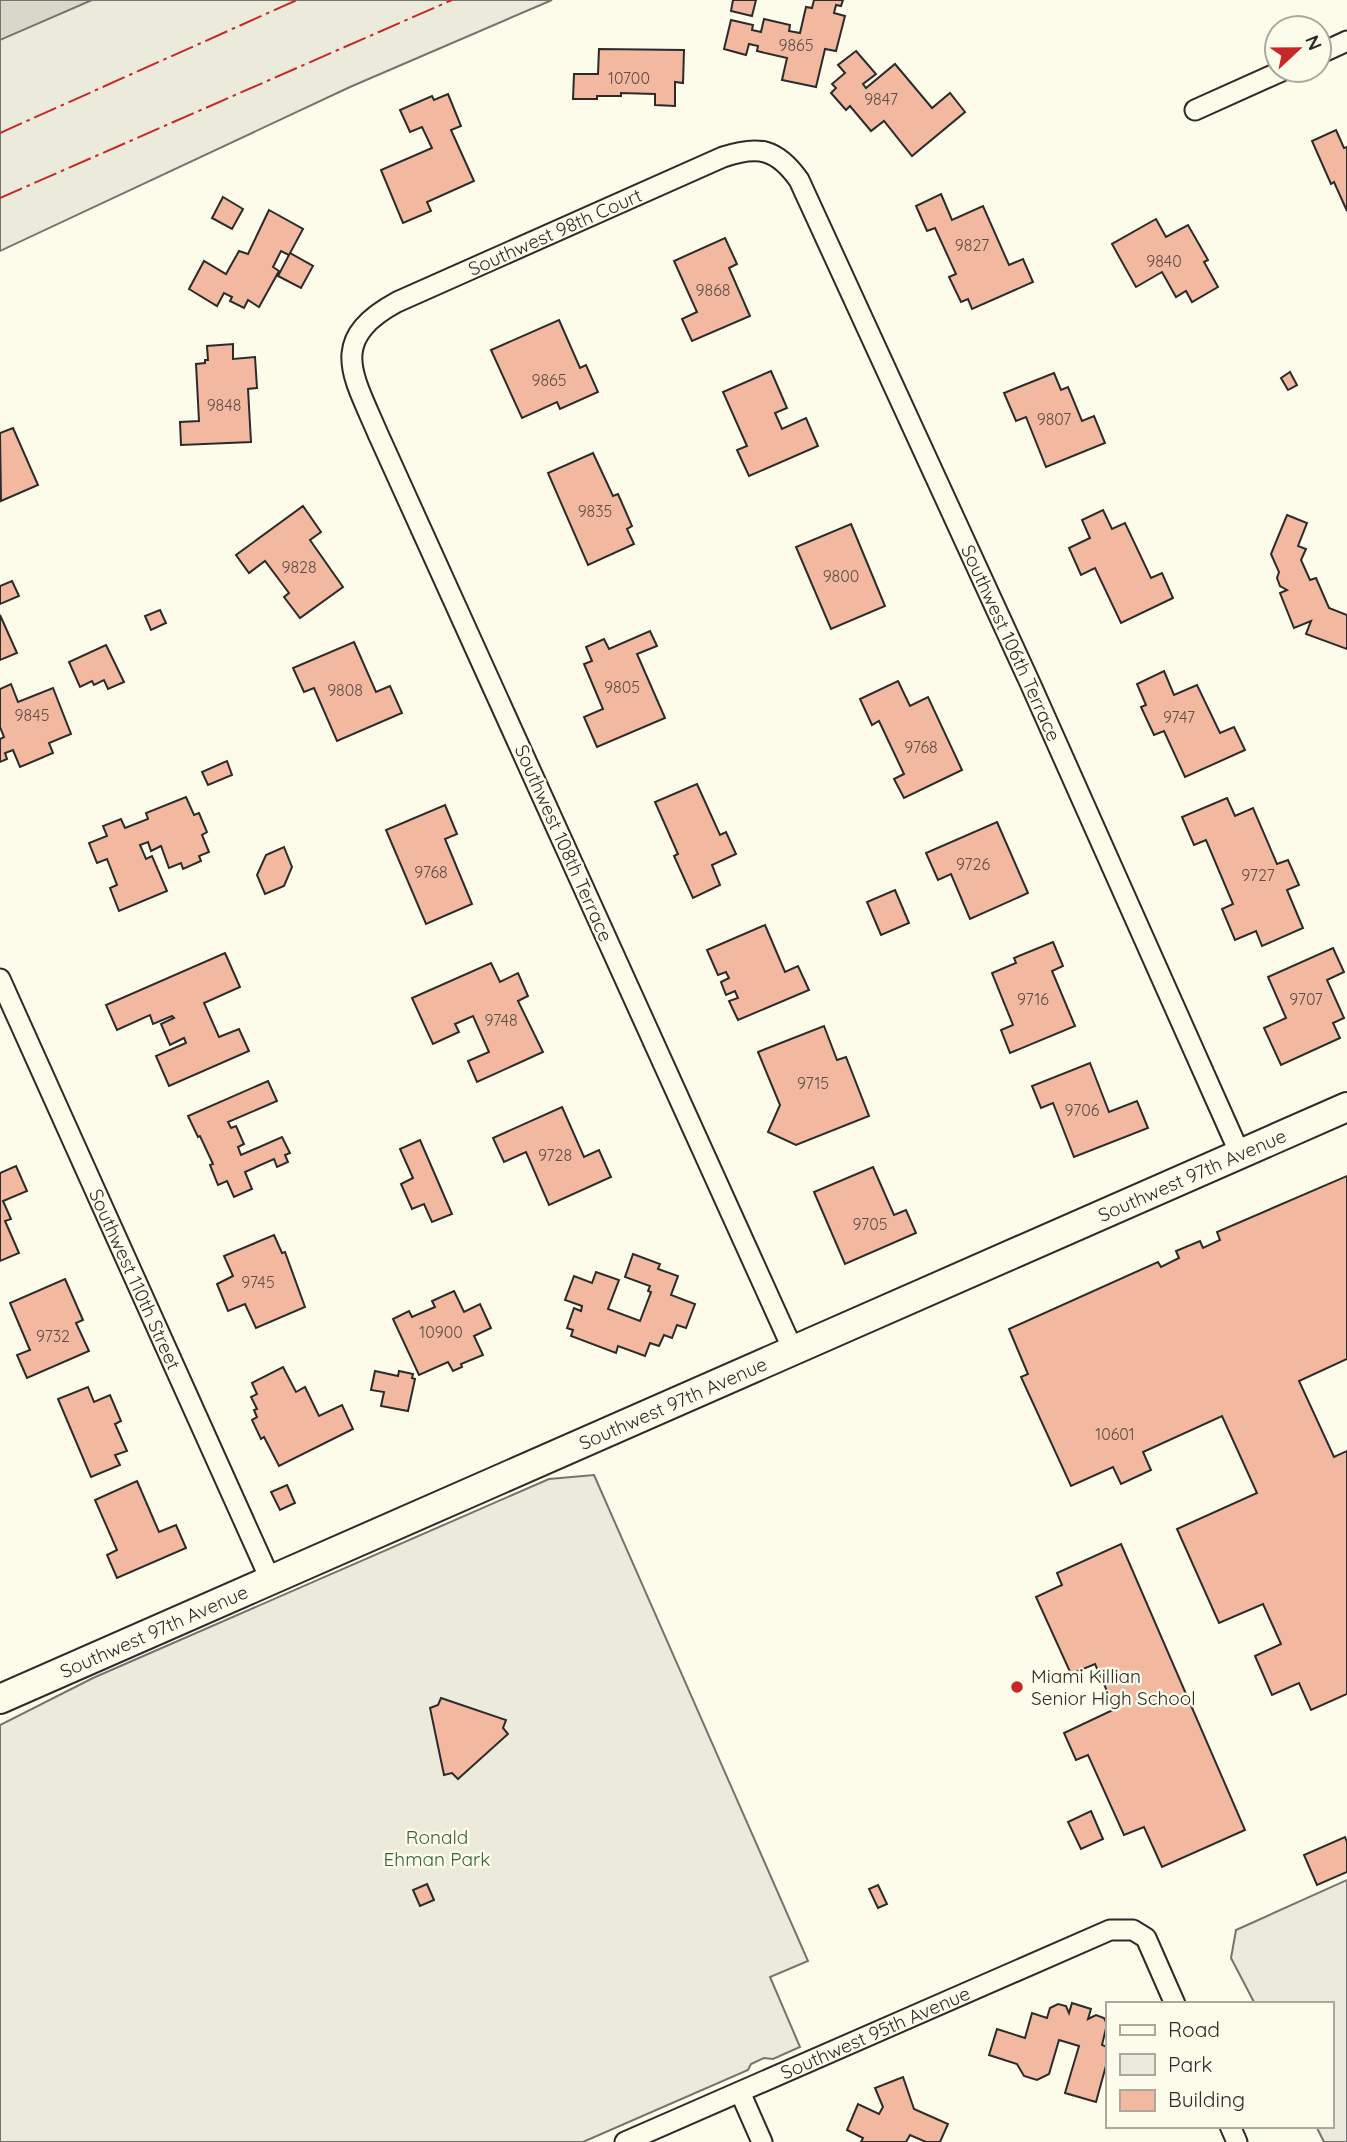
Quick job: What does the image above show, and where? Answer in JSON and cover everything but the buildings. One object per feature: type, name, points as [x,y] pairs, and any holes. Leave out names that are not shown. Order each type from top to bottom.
[{"type":"street","points":[[1195,110],[1263,79]]},
{"type":"street","name":"Southwest 98th Court","points":[[358,332],[369,320],[397,302],[723,157],[743,151],[761,151]]},
{"type":"street","name":"Southwest 106th Terrace","points":[[761,151],[777,156],[793,170],[821,224],[1240,1154]]},
{"type":"street","name":"Southwest 108th Terrace","points":[[358,332],[352,359],[359,389],[793,1350]]},
{"type":"street","name":"Southwest 110th Street","points":[[0,979],[270,1579]]},
{"type":"street","name":"Southwest 97th Avenue","points":[[0,1699],[1347,1107]]},
{"type":"street","name":"Southwest 95th Avenue","points":[[625,2142],[1110,1930],[1127,1928],[1146,1938],[1174,2002]]},
{"type":"street","points":[[740,2092],[762,2142]]},
{"type":"green space","points":[[0,0],[552,0],[350,87],[0,251]]},
{"type":"green space","name":"Ronald Ehman Park","points":[[594,1475],[808,1961],[770,1977],[800,2047],[773,2059],[764,2058],[751,2064],[748,2070],[583,2142],[0,2142],[0,1725],[93,1678],[549,1479]]},
{"type":"green space","points":[[1347,1880],[1347,2142],[1324,2142],[1317,2128],[1333,2128],[1333,2002],[1254,2002],[1231,1958],[1236,1930]]},
{"type":"shaded area","points":[[0,0],[92,0],[0,40]]},
{"type":"power","points":[[0,133],[297,0]]},
{"type":"power","points":[[0,198],[452,0]]},
{"type":"place","name":"Miami Killian Senior High School","points":[[1017,1687]]}]
